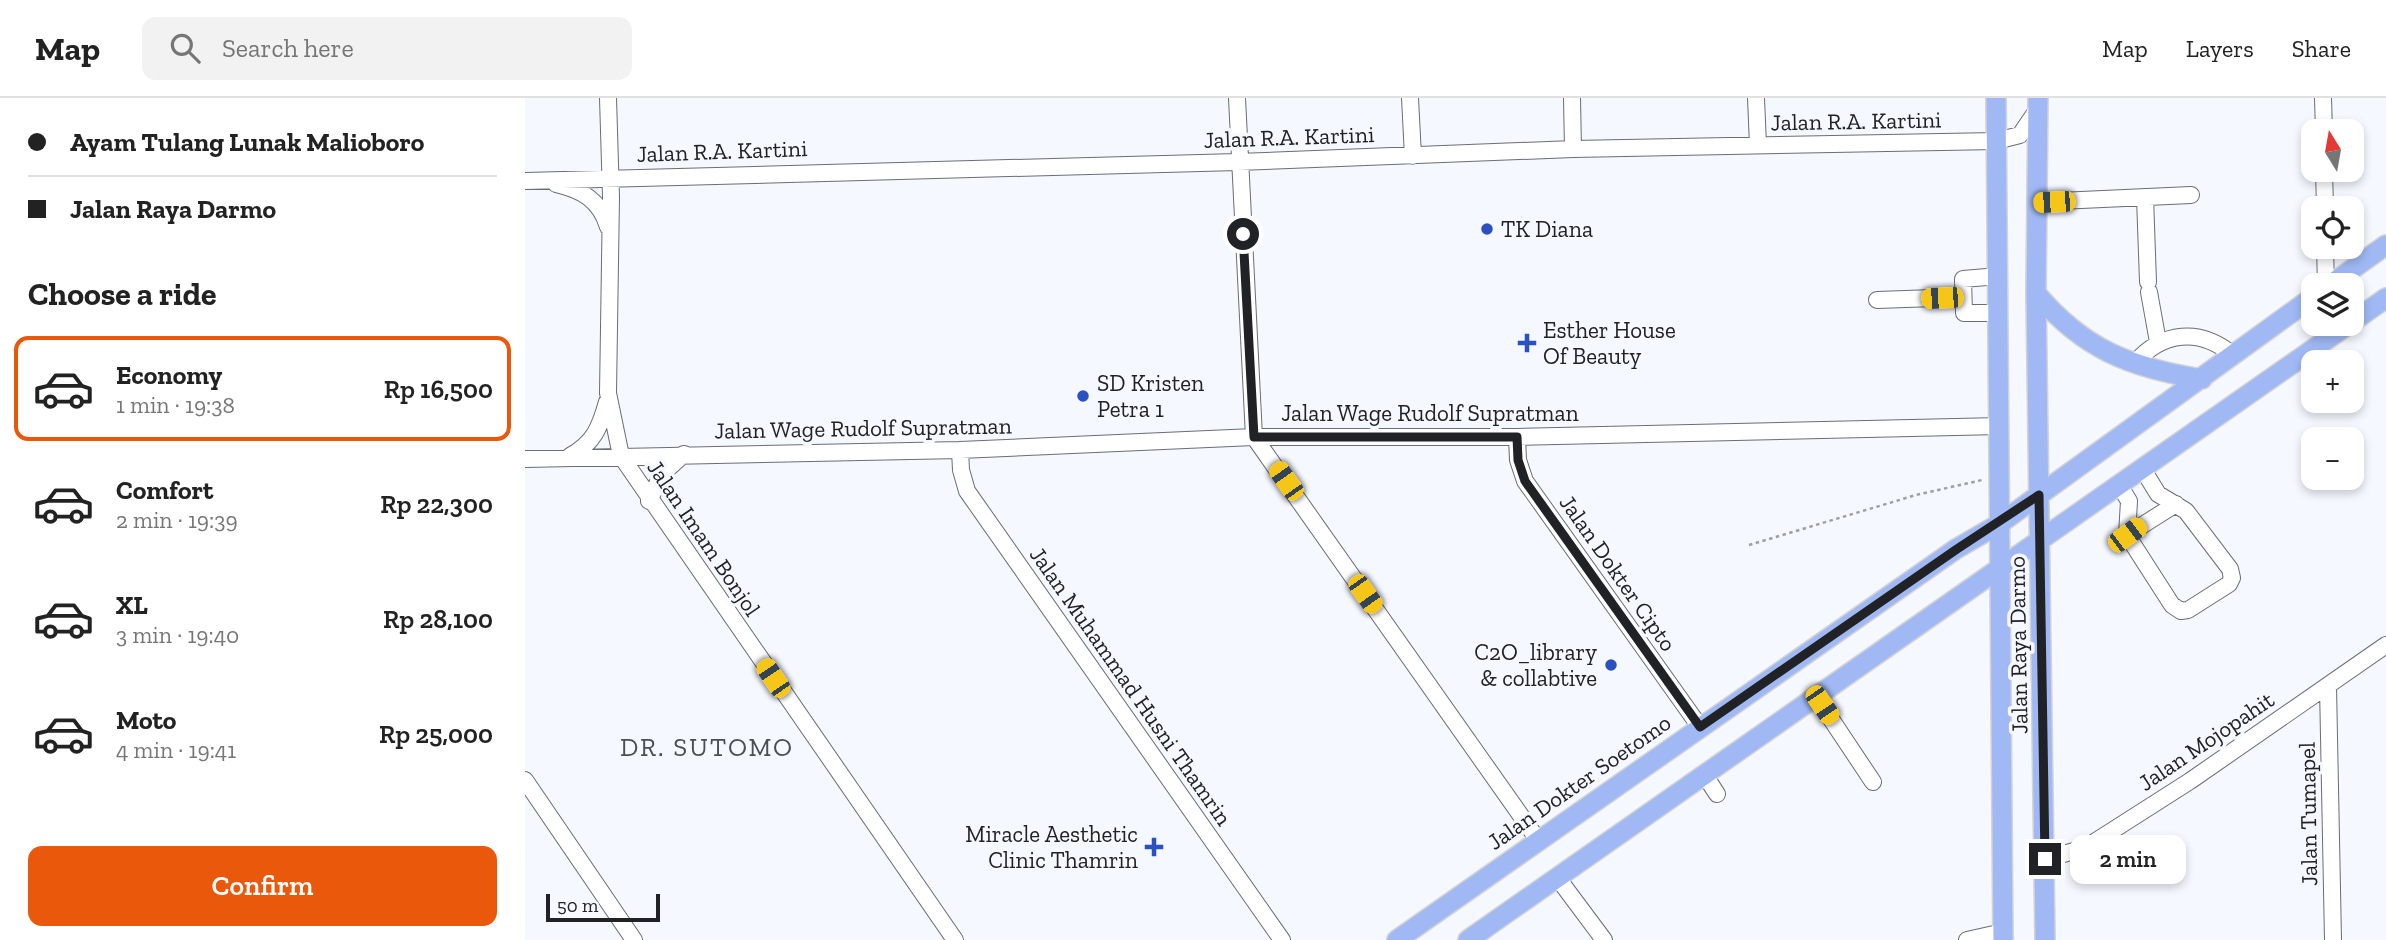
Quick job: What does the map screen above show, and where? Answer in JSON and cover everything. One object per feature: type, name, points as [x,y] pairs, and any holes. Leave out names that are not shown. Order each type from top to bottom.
[{"type":"main road","name":"Jalan Raya Darmo","points":[[1996,98],[2003,936]]},
{"type":"main road","name":"Jalan Raya Darmo","points":[[2038,103],[2036,293],[2045,940]]},
{"type":"main road","points":[[2345,273],[2386,245]]},
{"type":"main road","points":[[2036,293],[2058,319],[2078,336],[2134,364],[2202,379]]},
{"type":"main road","points":[[2364,314],[2386,298]]},
{"type":"main road","name":"Jalan Dokter Soetomo","points":[[1397,940],[1957,549],[1999,524],[2301,306]]},
{"type":"main road","points":[[1468,940],[2332,336]]},
{"type":"street","name":"Jalan Imam Bonjol","points":[[608,98],[611,177],[608,393],[621,456],[649,501],[955,940]]},
{"type":"street","points":[[1237,98],[1238,162],[1254,437],[1538,840]]},
{"type":"street","points":[[1410,98],[1413,156]]},
{"type":"street","points":[[1572,98],[1573,149]]},
{"type":"street","points":[[1756,98],[1758,145]]},
{"type":"street","points":[[2323,98],[2324,119]]},
{"type":"street","name":"Jalan R.A. Kartini","points":[[533,180],[1238,162],[1573,149],[1996,141],[2020,135],[2038,103]]},
{"type":"street","points":[[533,180],[591,197],[602,210],[611,236]]},
{"type":"street","points":[[2037,202],[2191,195]]},
{"type":"street","points":[[2145,197],[2148,287],[2158,342]]},
{"type":"street","points":[[1999,276],[1964,278],[1963,297],[1965,313],[1999,313]]},
{"type":"street","points":[[1877,300],[1963,297]]},
{"type":"street","points":[[2134,364],[2147,348],[2173,338],[2208,339],[2234,356]]},
{"type":"street","points":[[568,457],[588,445],[595,436],[608,393]]},
{"type":"street","name":"Jalan Wage Rudolf Supratman","points":[[525,459],[960,450],[1254,437],[1517,437],[2000,426]]},
{"type":"street","name":"Jalan Dokter Cipto","points":[[1517,437],[1518,460],[1525,481],[1700,727]]},
{"type":"street","name":"Jalan Muhammad Husni Thamrin","points":[[960,450],[967,491],[1282,940]]},
{"type":"street","points":[[649,501],[662,474],[684,454]]},
{"type":"street","points":[[2119,485],[2129,501],[2127,535],[2172,605],[2181,611],[2188,610],[2229,584],[2232,579],[2230,569],[2186,512],[2176,503],[2158,494],[2143,468]]},
{"type":"street","points":[[2127,535],[2176,503]]},
{"type":"street","name":"Jalan Mojopahit","points":[[2045,859],[2085,848],[2386,645]]},
{"type":"street","name":"Jalan Tumapel","points":[[2328,686],[2333,940]]},
{"type":"street","points":[[1815,695],[1873,782]]},
{"type":"street","points":[[1705,774],[1717,794]]},
{"type":"street","points":[[525,780],[634,940]]},
{"type":"street","points":[[1557,877],[1604,940]]},
{"type":"street","points":[[1967,940],[2003,936]]},
{"type":"path","points":[[1749,545],[1916,495],[2000,476]]},
{"type":"place","name":"TK Diana","points":[[1487,229]]},
{"type":"place","name":"Esther House Of Beauty","points":[[1527,343]]},
{"type":"place","name":"SD Kristen Petra 1","points":[[1083,396]]},
{"type":"place","name":"C2O_library & collabtive","points":[[1611,665]]},
{"type":"place","name":"Miracle Aesthetic Clinic Thamrin","points":[[1154,847]]},
{"type":"district","name":"DR. SUTOMO","points":[[707,747]]},
{"type":"route","points":[[1243,234],[1254,437],[1517,437],[1518,460],[1525,481],[1700,727],[2039,495],[2045,859]]}]
